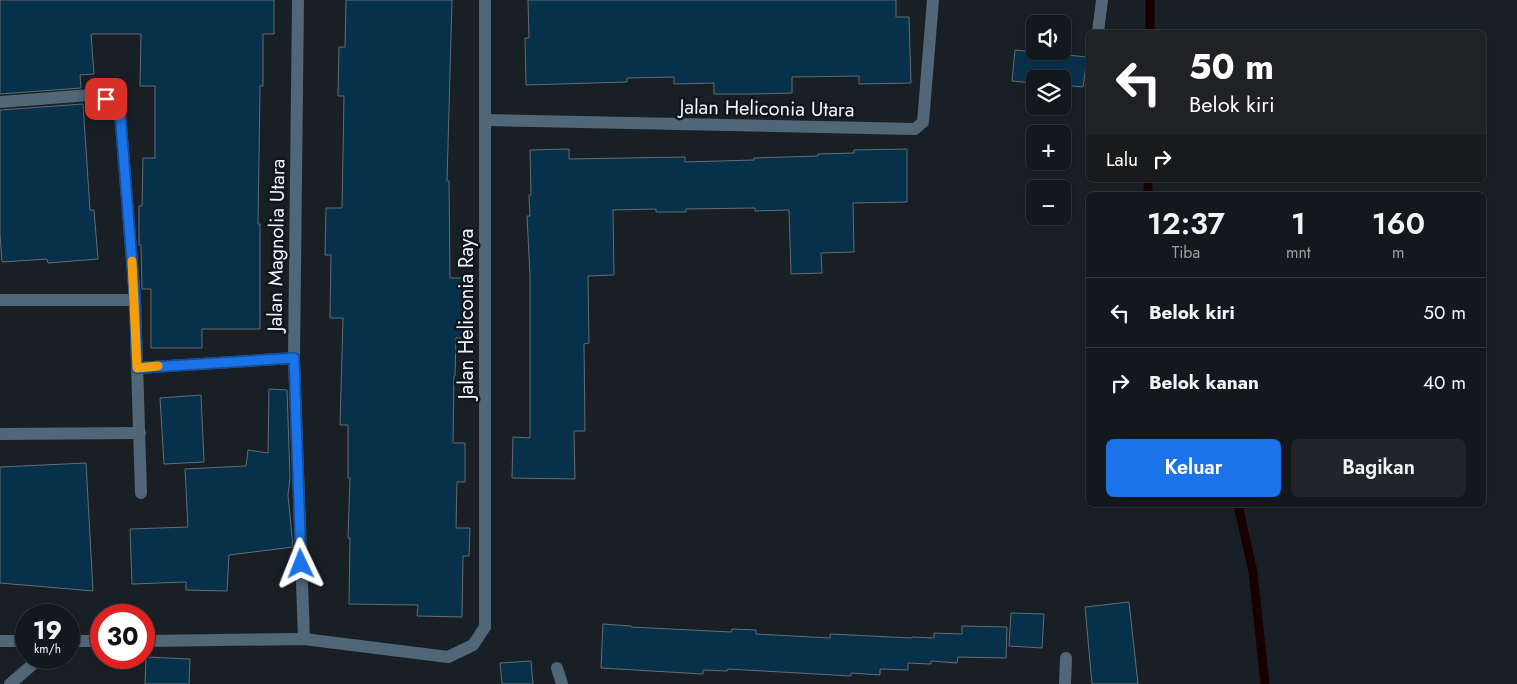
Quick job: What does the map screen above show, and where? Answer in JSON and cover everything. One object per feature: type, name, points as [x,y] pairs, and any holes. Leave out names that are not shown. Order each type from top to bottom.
[{"type":"street","name":"Jalan Magnolia Utara","points":[[298,0],[294,358],[304,639]]},
{"type":"street","name":"Jalan Heliconia Raya","points":[[304,639],[448,657],[472,645],[486,627],[485,0]]},
{"type":"street","name":"Jalan Heliconia Utara","points":[[485,120],[915,129],[923,122],[933,0]]},
{"type":"street","points":[[1098,30],[1102,0]]},
{"type":"street","points":[[0,102],[90,95],[106,99],[120,112],[135,300],[141,493]]},
{"type":"street","points":[[0,300],[135,300]]},
{"type":"street","points":[[137,368],[294,358]]},
{"type":"street","points":[[0,434],[140,433]]},
{"type":"street","points":[[155,641],[304,639]]},
{"type":"street","points":[[0,641],[15,641]]},
{"type":"street","points":[[1064,684],[1066,658]]},
{"type":"street","points":[[556,668],[562,684]]},
{"type":"street","points":[[10,684],[27,669]]},
{"type":"building","points":[[0,0],[274,0],[274,34],[263,34],[263,86],[260,86],[258,224],[260,224],[260,329],[202,329],[202,348],[151,348],[151,289],[142,289],[139,206],[142,206],[143,158],[155,158],[155,86],[140,86],[141,34],[91,34],[94,74],[80,75],[81,88],[0,94]]},
{"type":"building","points":[[346,0],[452,0],[447,181],[449,181],[450,278],[469,278],[468,306],[462,306],[462,338],[456,338],[454,376],[453,443],[465,443],[465,482],[457,482],[456,528],[470,528],[469,556],[463,556],[462,617],[417,616],[418,605],[349,604],[350,538],[348,538],[350,478],[348,478],[348,425],[340,425],[343,318],[330,318],[331,255],[325,255],[326,208],[342,208],[344,96],[338,96],[339,47],[345,47]]},
{"type":"building","points":[[528,0],[896,0],[896,17],[909,17],[911,83],[859,84],[859,76],[792,77],[792,93],[752,94],[714,94],[714,83],[674,84],[674,77],[627,78],[627,82],[526,85],[525,38],[529,38]]},
{"type":"building","points":[[1015,50],[1026,51],[1026,60],[1071,60],[1071,55],[1086,57],[1083,87],[1071,86],[1071,70],[1026,70],[1026,82],[1012,81]]},
{"type":"building","points":[[83,104],[90,210],[94,210],[98,259],[48,263],[47,259],[2,262],[0,234],[0,110]]},
{"type":"building","points":[[569,149],[569,159],[685,157],[685,162],[818,156],[818,154],[854,153],[854,150],[907,149],[907,202],[853,203],[854,252],[821,253],[822,273],[791,274],[789,210],[755,211],[755,208],[686,209],[686,212],[656,212],[656,209],[613,210],[614,275],[588,276],[589,343],[584,344],[585,431],[574,431],[575,479],[512,478],[513,437],[530,438],[530,276],[527,216],[530,216],[529,195],[531,195],[530,150]]},
{"type":"building","points":[[269,389],[287,390],[290,478],[288,495],[293,547],[229,555],[227,591],[186,590],[186,582],[132,584],[130,529],[188,527],[185,469],[246,466],[248,450],[268,453]]},
{"type":"building","points":[[201,395],[204,462],[164,464],[160,398]]},
{"type":"building","points":[[86,463],[93,591],[0,583],[0,467]]},
{"type":"building","points":[[1129,602],[1138,684],[1092,684],[1085,607]]},
{"type":"building","points":[[1011,613],[1044,614],[1042,648],[1009,646]]},
{"type":"building","points":[[603,624],[731,632],[732,629],[756,630],[756,634],[830,638],[830,634],[934,638],[934,633],[962,634],[962,626],[1007,627],[1006,658],[958,657],[957,663],[931,661],[931,664],[908,663],[908,670],[880,669],[880,675],[851,673],[851,676],[728,669],[727,671],[703,670],[703,674],[601,668]]},
{"type":"building","points":[[155,657],[190,659],[189,684],[145,684],[146,669],[155,669]]},
{"type":"building","points":[[531,661],[533,684],[502,684],[500,663]]},
{"type":"waterway","points":[[1150,0],[1150,30]]},
{"type":"waterway","points":[[1148,182],[1148,192]]},
{"type":"waterway","points":[[1238,507],[1253,572],[1265,684]]},
{"type":"slow traffic","points":[[132,261],[137,368],[158,366]]},
{"type":"route","points":[[106,99],[120,112],[135,300],[137,368],[294,358],[301,564]]}]
